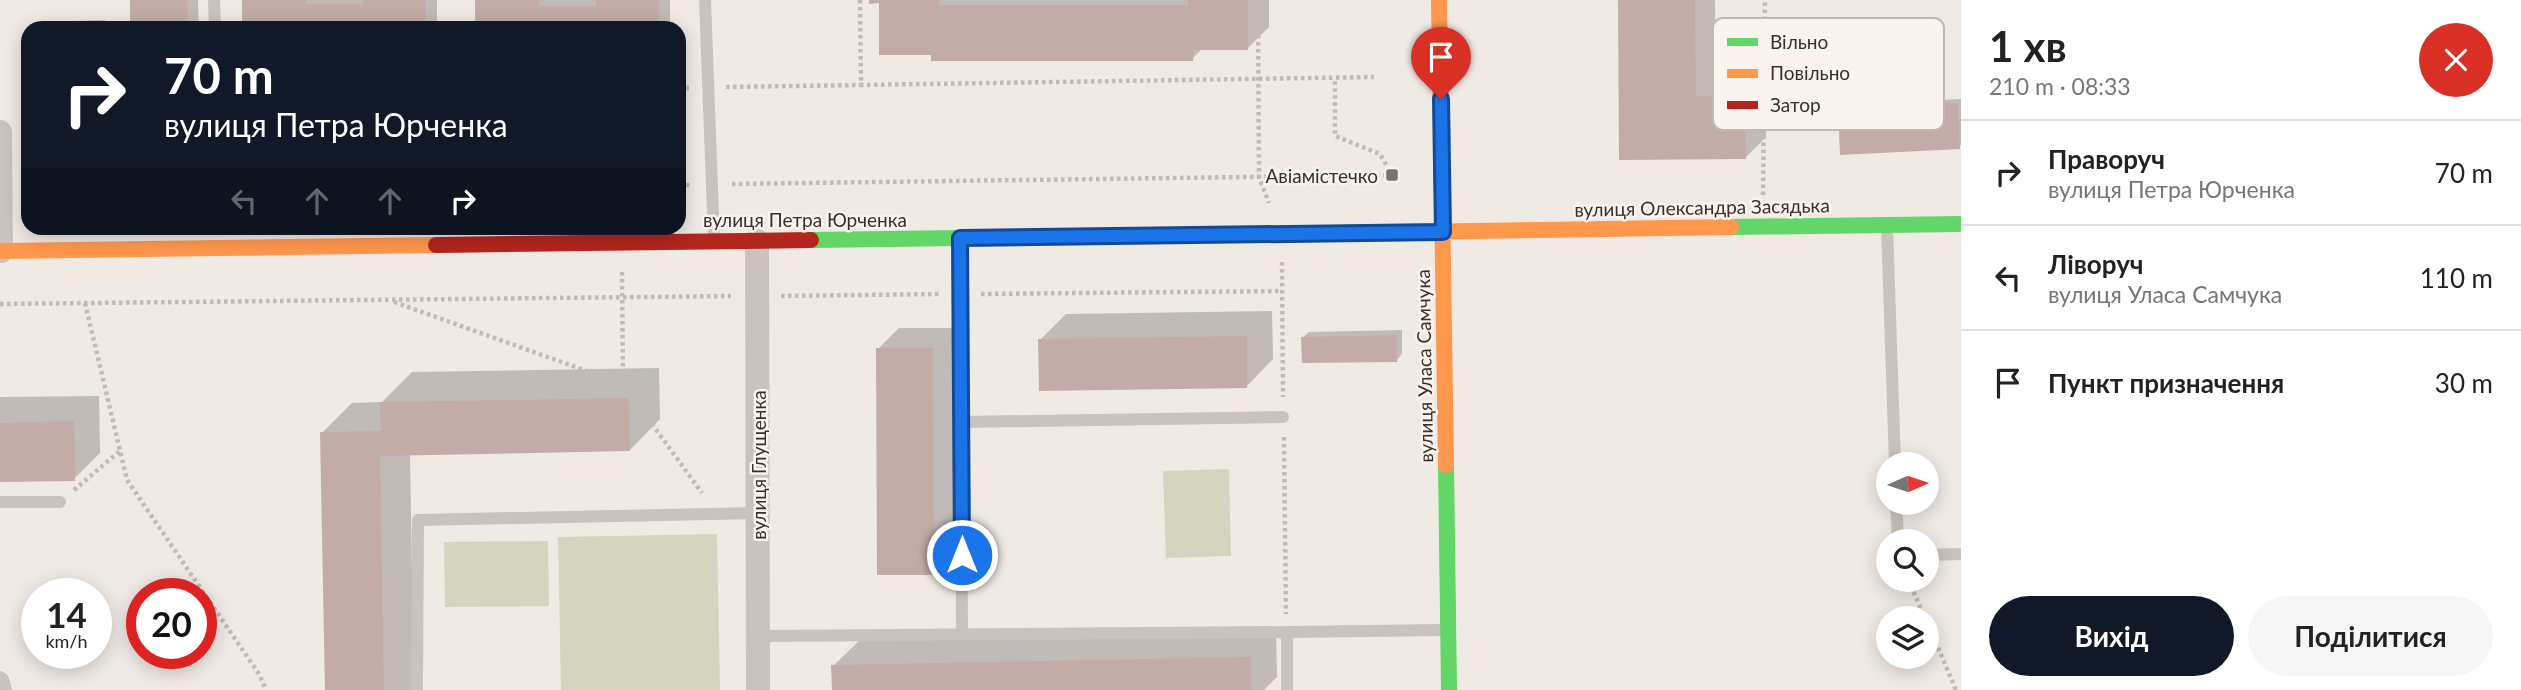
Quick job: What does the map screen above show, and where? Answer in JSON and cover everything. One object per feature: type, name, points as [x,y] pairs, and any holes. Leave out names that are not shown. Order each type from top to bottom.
[{"type":"street","name":"вулиця Уласа Самчука","points":[[1439,0],[1449,690]]},
{"type":"street","points":[[0,132],[1,251]]},
{"type":"street","name":"вулиця Олександра Засядька","points":[[1443,232],[1961,224]]},
{"type":"street","name":"вулиця Петра Юрченка","points":[[1,251],[1443,232]]},
{"type":"street","name":"вулиця Глущенка","points":[[757,241],[758,690]]},
{"type":"lane","points":[[214,0],[215,21]]},
{"type":"lane","points":[[705,0],[714,240]]},
{"type":"lane","points":[[1887,226],[1895,452]]},
{"type":"lane","points":[[960,238],[962,634]]},
{"type":"lane","points":[[961,422],[1283,417]]},
{"type":"lane","points":[[0,502],[60,502]]},
{"type":"lane","points":[[417,690],[418,520],[758,513]]},
{"type":"lane","points":[[1939,555],[1961,554]]},
{"type":"lane","points":[[758,636],[1448,630]]},
{"type":"lane","points":[[1287,632],[1287,690]]},
{"type":"lane","points":[[0,677],[3,678],[6,690]]},
{"type":"path","points":[[860,0],[861,85]]},
{"type":"path","points":[[1258,0],[1259,177]]},
{"type":"path","points":[[1765,0],[1765,18]]},
{"type":"path","points":[[686,88],[1374,77]]},
{"type":"path","points":[[686,185],[1391,175],[1380,154],[1335,136],[1335,78]]},
{"type":"path","points":[[1763,227],[1764,130]]},
{"type":"path","points":[[621,242],[624,384],[716,514]]},
{"type":"path","points":[[0,304],[1282,291]]},
{"type":"path","points":[[389,300],[624,384]]},
{"type":"path","points":[[85,303],[127,480],[259,674],[266,690]]},
{"type":"path","points":[[60,502],[120,451]]},
{"type":"path","points":[[1939,650],[1956,690]]},
{"type":"green space","points":[[1229,469],[1231,556],[1166,558],[1163,471]]},
{"type":"green space","points":[[717,534],[720,690],[561,690],[558,537]]},
{"type":"green space","points":[[548,541],[549,606],[445,607],[444,542]]},
{"type":"building","points":[[130,0],[187,0],[188,21],[130,21]]},
{"type":"building","points":[[242,0],[306,0],[306,4],[363,4],[363,0],[426,0],[426,21],[242,21]]},
{"type":"building","points":[[475,0],[539,0],[539,6],[596,6],[596,0],[659,0],[659,21],[475,21]]},
{"type":"building","points":[[869,0],[939,0],[939,5],[1188,5],[1188,0],[1248,0],[1248,50],[1193,50],[1193,61],[931,61],[931,55],[879,55],[879,3],[869,4]]},
{"type":"building","points":[[1618,0],[1695,0],[1696,96],[1713,96],[1713,130],[1746,130],[1746,159],[1619,160]]},
{"type":"building","points":[[1958,103],[1960,149],[1840,155],[1839,130],[1944,130],[1944,104]]},
{"type":"building","points":[[1397,335],[1397,362],[1302,363],[1301,337]]},
{"type":"building","points":[[1247,336],[1247,388],[1039,391],[1038,339]]},
{"type":"building","points":[[876,348],[933,348],[934,575],[877,575]]},
{"type":"building","points":[[629,398],[630,451],[380,456],[384,690],[325,690],[320,432],[381,431],[380,402]]},
{"type":"building","points":[[74,421],[75,481],[0,482],[0,423]]},
{"type":"building","points":[[1251,657],[1251,690],[832,690],[831,665]]},
{"type":"traffic: fast","points":[[1731,227],[1961,224]]},
{"type":"traffic: fast","points":[[811,240],[1406,232]]},
{"type":"traffic: fast","points":[[1446,465],[1449,690]]},
{"type":"traffic: slow","points":[[1439,0],[1446,465]]},
{"type":"traffic: slow","points":[[1406,232],[1731,227]]},
{"type":"traffic: slow","points":[[0,251],[436,245]]},
{"type":"traffic: jam","points":[[436,245],[811,240]]},
{"type":"place","name":"Авіамістечко","points":[[1392,175]]},
{"type":"route","points":[[962,555],[960,238],[1443,232],[1441,99]]}]
